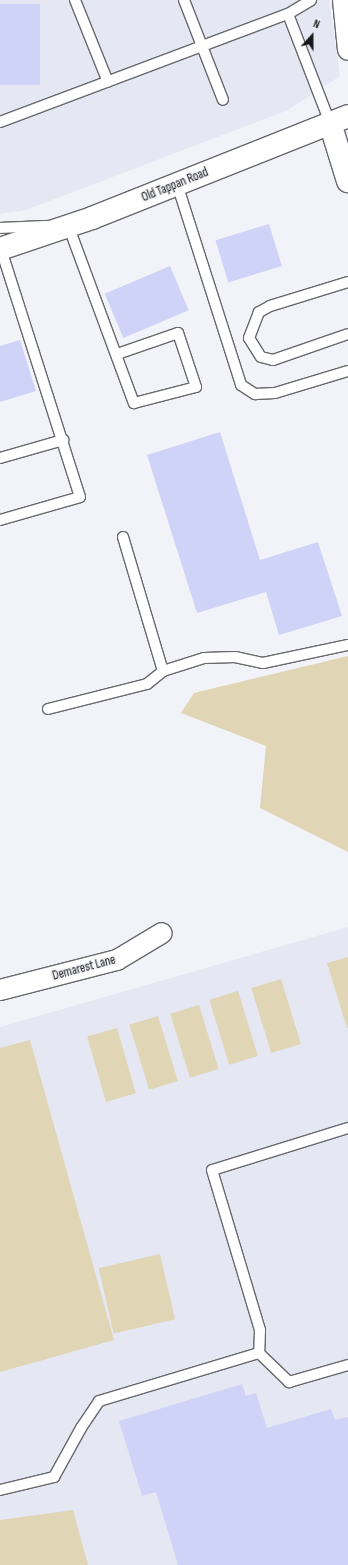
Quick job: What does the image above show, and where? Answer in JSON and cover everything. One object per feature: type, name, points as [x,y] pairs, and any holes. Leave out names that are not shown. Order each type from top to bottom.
[{"type":"main road","points":[[339,120],[348,181]]},
{"type":"main road","name":"Old Tappan Road","points":[[1,249],[70,225],[339,120]]},
{"type":"street","points":[[343,0],[348,50]]},
{"type":"street","name":"Demarest Lane","points":[[0,990],[117,960],[162,933]]},
{"type":"lane","points":[[75,0],[108,82]]},
{"type":"lane","points":[[184,0],[224,100]]},
{"type":"lane","points":[[0,122],[288,14],[311,0]]},
{"type":"lane","points":[[288,14],[339,120]]},
{"type":"lane","points":[[177,184],[241,385],[255,394],[275,393],[348,371]]},
{"type":"lane","points":[[0,228],[70,225],[134,403],[196,387],[178,333],[117,354]]},
{"type":"lane","points":[[0,520],[80,497],[1,249]]},
{"type":"lane","points":[[348,282],[270,306],[259,312],[249,338],[261,357],[273,360],[348,334]]},
{"type":"lane","points":[[0,458],[63,440]]},
{"type":"lane","points":[[123,537],[163,671]]},
{"type":"lane","points":[[48,709],[147,684],[163,671],[204,658],[235,658],[263,663],[348,645]]},
{"type":"lane","points":[[348,1128],[212,1170],[260,1330],[259,1353],[289,1382],[348,1365]]},
{"type":"lane","points":[[0,1490],[54,1477],[81,1428],[99,1401],[259,1353]]},
{"type":"shaded area","points":[[0,0],[329,0],[340,76],[288,110],[26,210],[0,214]]},
{"type":"shaded area","points":[[348,656],[348,852],[260,808],[266,746],[181,713],[194,693]]},
{"type":"shaded area","points":[[348,927],[348,1565],[0,1565],[0,1027]]},
{"type":"shaded area","points":[[348,957],[348,1028],[347,1028],[327,963]]},
{"type":"shaded area","points":[[281,979],[301,1044],[271,1053],[251,988]]},
{"type":"shaded area","points":[[238,991],[258,1056],[229,1065],[209,1000]]},
{"type":"shaded area","points":[[199,1005],[219,1069],[190,1078],[170,1014]]},
{"type":"shaded area","points":[[158,1016],[178,1081],[149,1090],[129,1025]]},
{"type":"shaded area","points":[[117,1028],[136,1093],[106,1102],[87,1037]]},
{"type":"shaded area","points":[[30,1040],[114,1340],[0,1372],[0,1048]]},
{"type":"shaded area","points":[[160,1254],[175,1319],[114,1333],[99,1268]]},
{"type":"shaded area","points":[[73,1510],[88,1565],[0,1565],[0,1520]]},
{"type":"building","points":[[0,4],[40,4],[40,85],[0,85]]},
{"type":"building","points":[[269,224],[282,266],[228,282],[215,240]]},
{"type":"building","points":[[170,266],[189,310],[123,338],[105,294]]},
{"type":"building","points":[[20,340],[36,391],[0,402],[0,346]]},
{"type":"building","points":[[220,432],[260,560],[318,542],[342,616],[279,635],[266,592],[197,613],[147,455]]},
{"type":"building","points":[[242,1384],[246,1396],[256,1393],[267,1428],[331,1409],[335,1420],[348,1417],[348,1565],[178,1565],[156,1492],[142,1496],[119,1421]]}]
